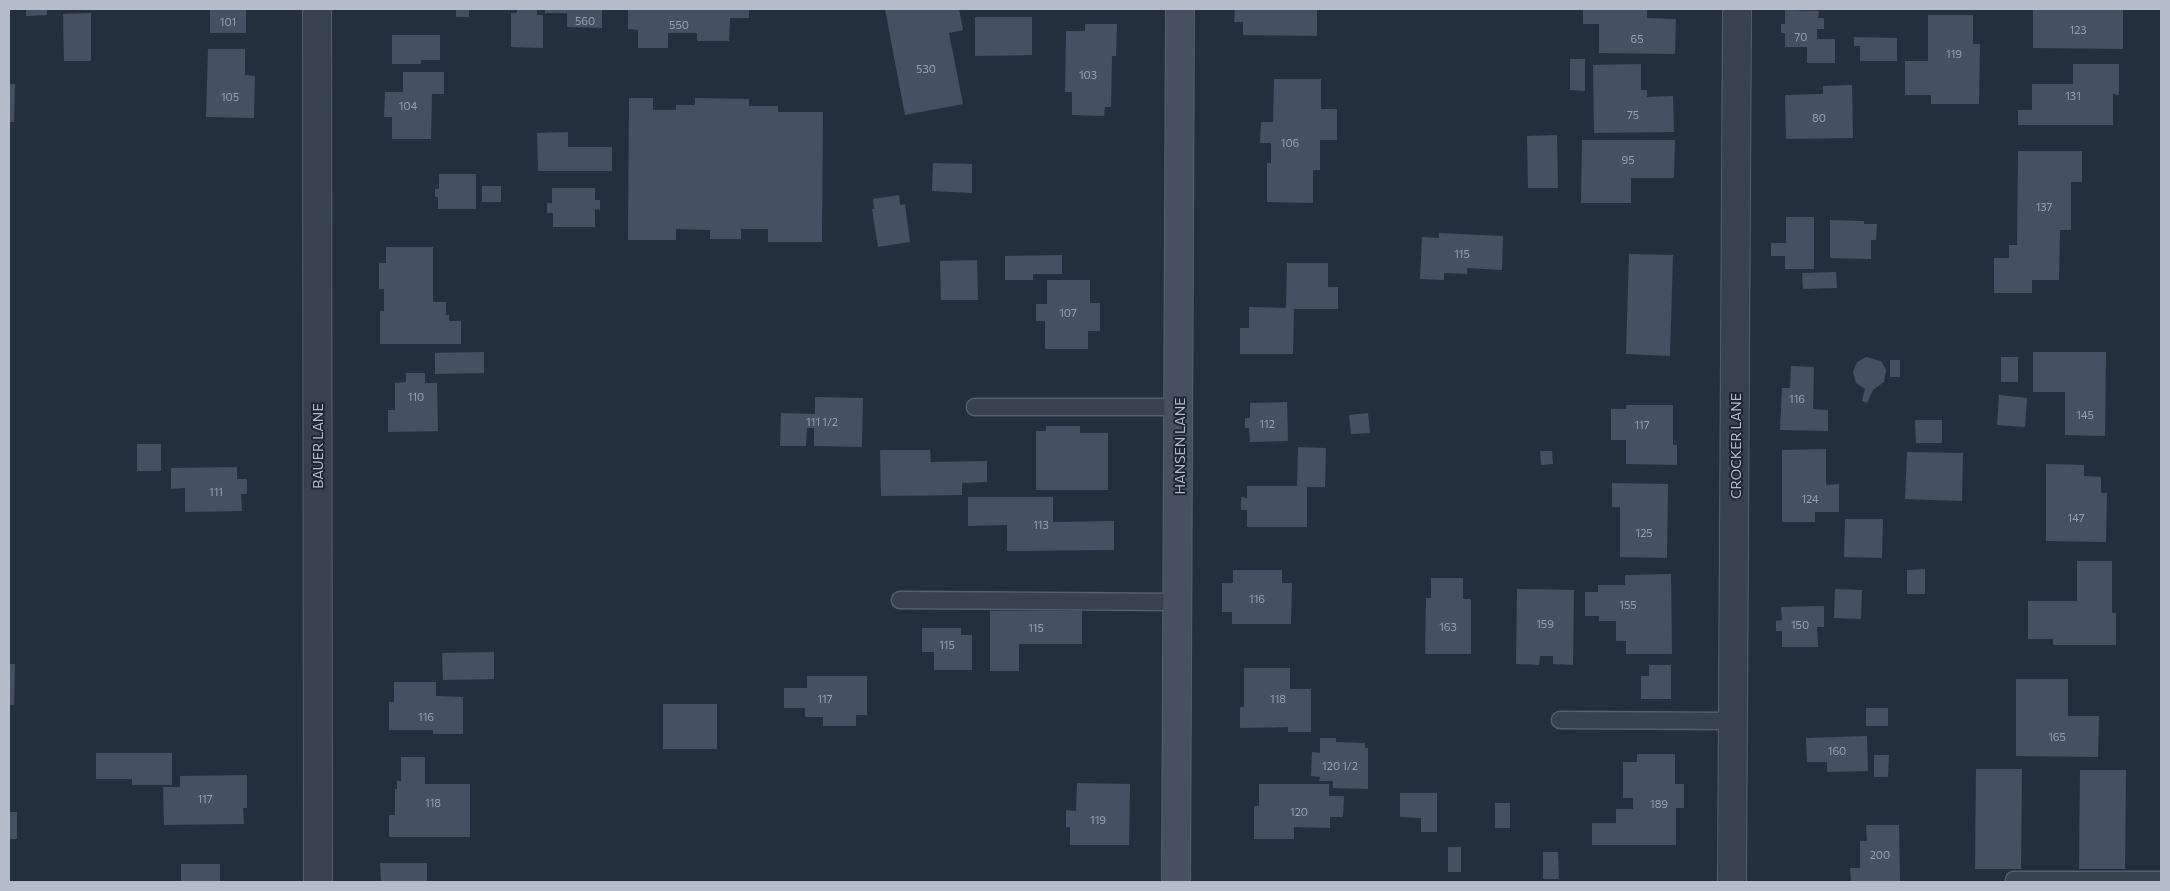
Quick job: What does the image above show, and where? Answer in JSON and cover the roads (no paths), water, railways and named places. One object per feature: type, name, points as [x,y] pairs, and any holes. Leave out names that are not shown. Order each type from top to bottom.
[{"type":"street","name":"BAUER LANE","points":[[317,9],[318,882]]},
{"type":"street","name":"HANSEN LANE","points":[[1176,882],[1180,9]]},
{"type":"street","name":"CROCKER LANE","points":[[1732,882],[1737,9]]},
{"type":"lane","points":[[975,407],[1179,406]]},
{"type":"lane","points":[[900,600],[1178,602]]},
{"type":"lane","points":[[1560,720],[1733,721]]},
{"type":"lane","points":[[2014,880],[2161,880]]}]
